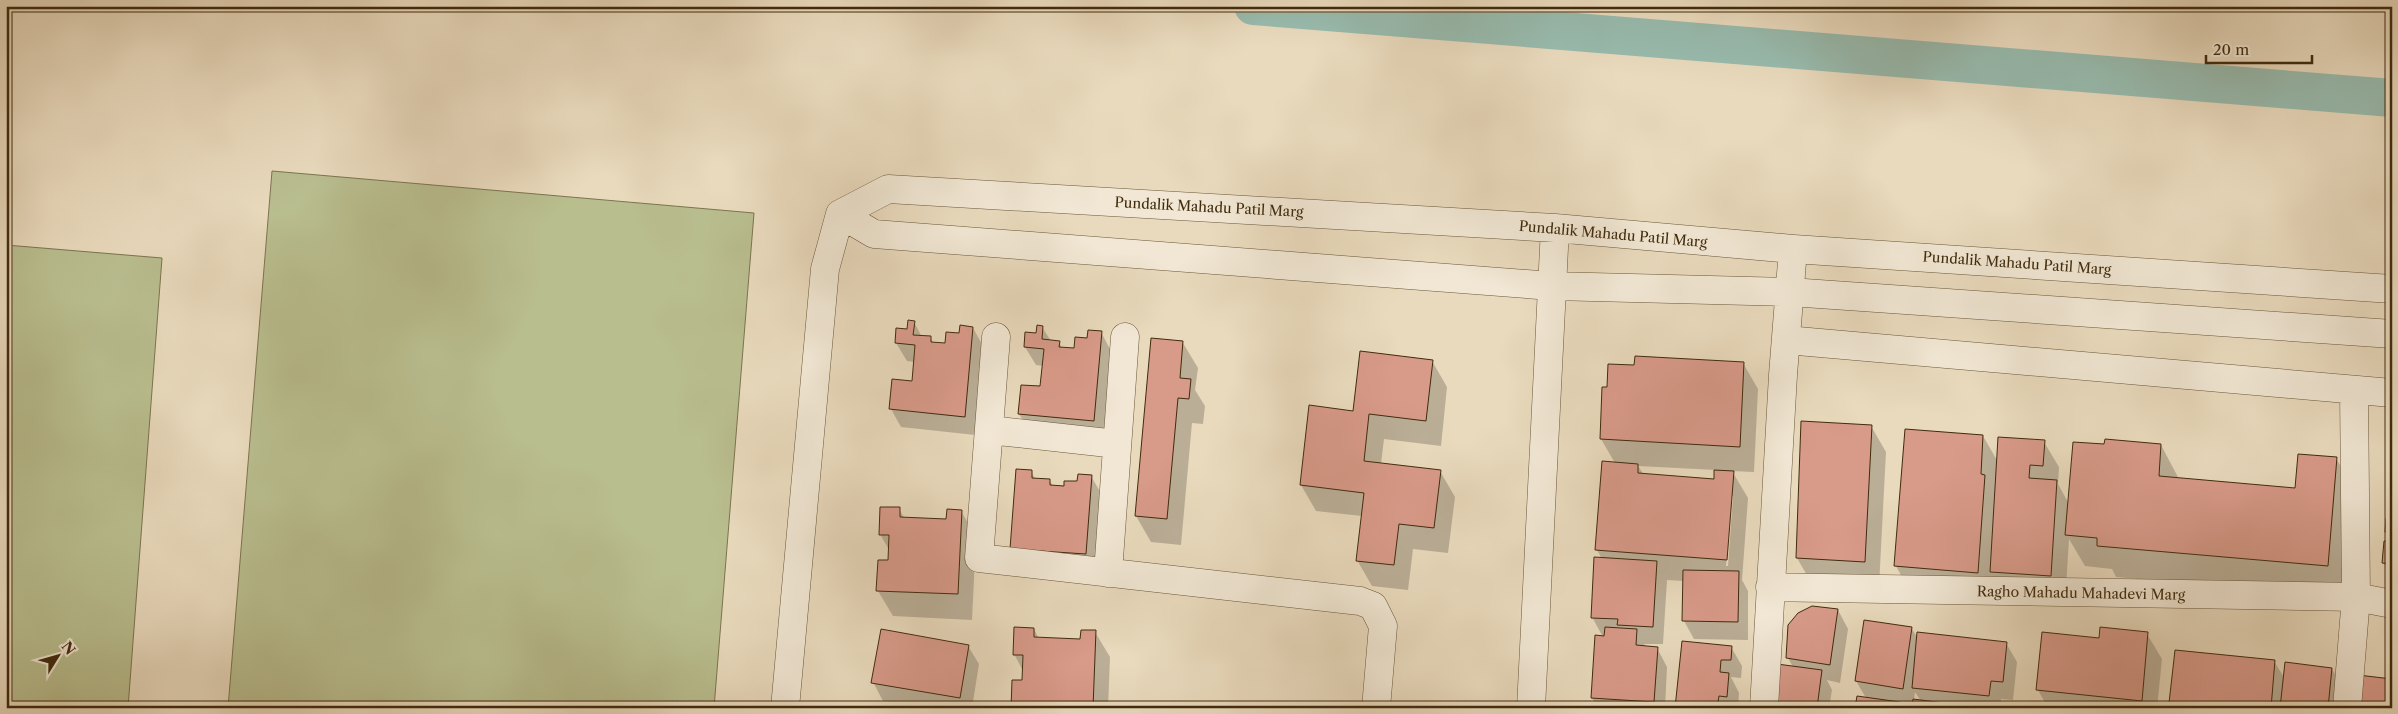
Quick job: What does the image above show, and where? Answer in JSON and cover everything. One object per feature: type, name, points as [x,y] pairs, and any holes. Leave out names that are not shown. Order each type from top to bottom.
[{"type":"street","name":"Pundalik Mahadu Patil Marg","points":[[840,214],[888,188],[1555,228],[1793,249],[2392,289]]},
{"type":"street","points":[[785,708],[825,269],[840,214],[874,234],[1552,286],[1790,292],[2392,334]]},
{"type":"street","points":[[1531,708],[1555,228]]},
{"type":"street","points":[[1764,708],[1770,587],[1793,249]]},
{"type":"street","points":[[996,336],[979,558],[1360,601],[1373,606],[1383,626],[1376,708]]},
{"type":"street","points":[[1108,573],[1125,337]]},
{"type":"street","points":[[1786,340],[2392,393]]},
{"type":"street","points":[[2346,708],[2356,598],[2352,404],[2354,390]]},
{"type":"street","points":[[989,430],[1117,444]]},
{"type":"street","name":"Ragho Mahadu Mahadevi Marg","points":[[1770,587],[2356,598],[2392,604]]},
{"type":"green space","points":[[272,171],[754,213],[714,708],[228,708]]},
{"type":"green space","points":[[6,245],[162,258],[128,708],[6,708]]},
{"type":"building","points":[[908,320],[915,321],[913,335],[931,336],[931,342],[945,343],[946,332],[959,333],[960,325],[973,327],[965,417],[889,409],[892,379],[912,381],[915,345],[895,343],[896,328],[907,329]]},
{"type":"building","points":[[1037,325],[1043,326],[1042,339],[1060,341],[1059,347],[1074,348],[1075,337],[1087,338],[1088,330],[1102,331],[1094,421],[1018,414],[1021,385],[1040,386],[1044,349],[1024,347],[1025,332],[1036,333]]},
{"type":"building","points":[[1151,338],[1183,341],[1180,378],[1191,379],[1189,399],[1178,398],[1167,519],[1135,516]]},
{"type":"building","points":[[1360,351],[1433,360],[1426,421],[1369,414],[1364,461],[1441,470],[1434,528],[1399,524],[1394,565],[1356,561],[1364,493],[1300,485],[1309,405],[1353,411]]},
{"type":"building","points":[[1635,356],[1744,362],[1740,447],[1600,439],[1602,387],[1607,387],[1608,364],[1634,365]]},
{"type":"building","points":[[1801,421],[1872,425],[1865,562],[1796,558]]},
{"type":"building","points":[[1905,429],[1983,435],[1981,474],[1985,475],[1978,573],[1894,566]]},
{"type":"building","points":[[1998,437],[2045,440],[2043,466],[2030,465],[2029,478],[2057,480],[2051,576],[1990,572]]},
{"type":"building","points":[[2105,439],[2161,444],[2159,476],[2295,488],[2298,454],[2337,457],[2328,566],[2097,546],[2097,538],[2065,535],[2073,442],[2104,444]]},
{"type":"building","points":[[1602,461],[1638,464],[1638,473],[1714,479],[1714,470],[1734,471],[1727,560],[1595,550]]},
{"type":"building","points":[[1016,469],[1032,470],[1032,478],[1050,479],[1050,485],[1064,486],[1064,481],[1077,481],[1078,474],[1092,475],[1086,554],[1010,549]]},
{"type":"building","points":[[880,507],[900,507],[900,517],[946,519],[947,509],[962,510],[958,594],[876,591],[878,560],[888,560],[889,535],[879,535]]},
{"type":"building","points":[[2386,518],[2392,518],[2392,533],[2385,532]]},
{"type":"building","points":[[2384,541],[2392,542],[2392,564],[2382,563]]},
{"type":"building","points":[[1594,557],[1657,561],[1653,627],[1617,625],[1618,619],[1591,618]]},
{"type":"building","points":[[1683,570],[1739,571],[1738,622],[1682,621]]},
{"type":"building","points":[[1812,606],[1838,609],[1830,665],[1786,658],[1788,625],[1798,613]]},
{"type":"building","points":[[1864,620],[1912,627],[1903,689],[1855,681]]},
{"type":"building","points":[[1014,627],[1034,628],[1034,637],[1080,639],[1081,630],[1096,630],[1093,708],[1011,708],[1012,680],[1022,680],[1023,655],[1013,655]]},
{"type":"building","points":[[1605,627],[1637,629],[1636,645],[1658,647],[1654,702],[1591,698],[1595,635],[1604,636]]},
{"type":"building","points":[[2100,627],[2148,632],[2142,701],[2036,690],[2042,632],[2099,638]]},
{"type":"building","points":[[881,629],[969,645],[960,698],[871,683]]},
{"type":"building","points":[[1917,632],[2007,642],[2003,682],[1991,681],[1989,696],[1912,688]]},
{"type":"building","points":[[1682,641],[1732,646],[1731,660],[1721,660],[1720,672],[1729,673],[1727,697],[1719,696],[1717,708],[1675,708]]},
{"type":"building","points":[[2175,650],[2275,660],[2271,708],[2211,708],[2169,703]]},
{"type":"building","points":[[2285,662],[2332,668],[2328,708],[2280,708]]},
{"type":"building","points":[[1777,664],[1822,670],[1817,708],[1771,708]]},
{"type":"building","points":[[2358,675],[2392,679],[2392,708],[2354,708]]},
{"type":"building","points":[[1857,696],[1900,702],[1899,708],[1855,708]]},
{"type":"building","points":[[1913,699],[1952,704],[1952,708],[1912,708]]},
{"type":"waterway","points":[[1253,6],[2392,98]]}]
